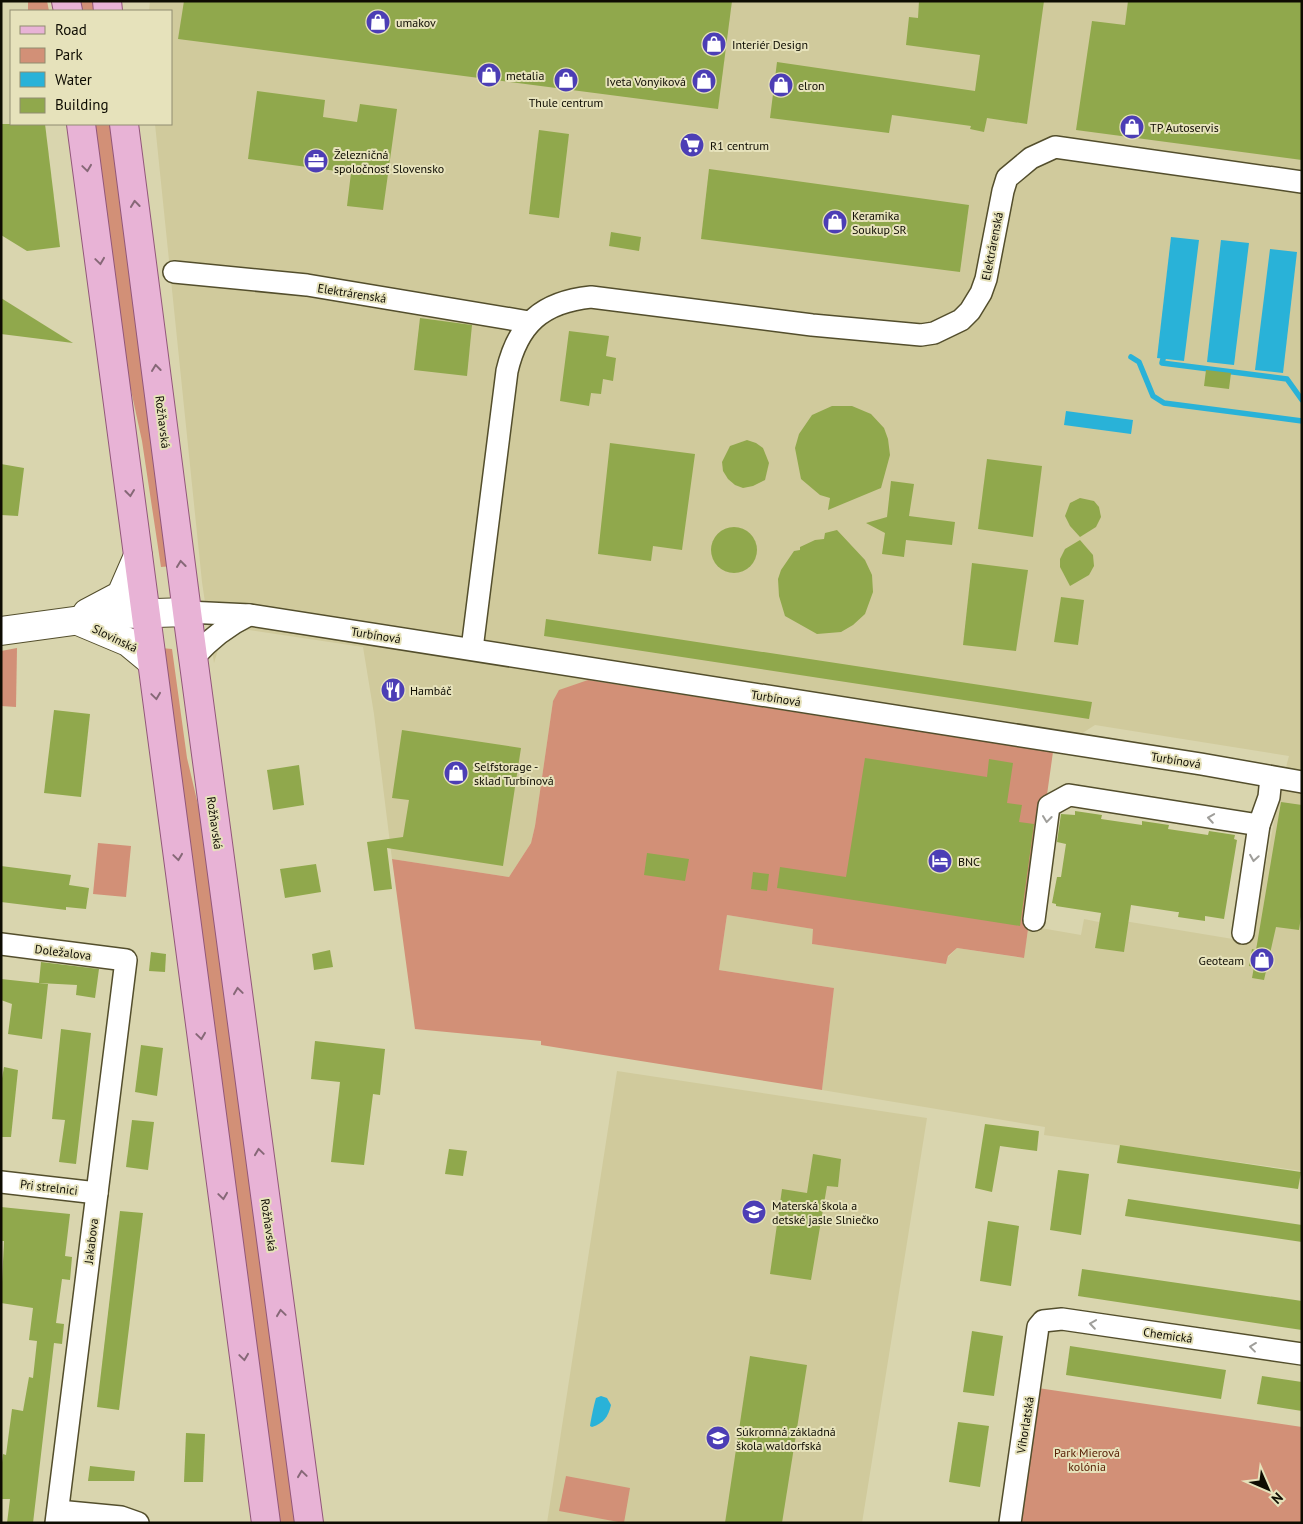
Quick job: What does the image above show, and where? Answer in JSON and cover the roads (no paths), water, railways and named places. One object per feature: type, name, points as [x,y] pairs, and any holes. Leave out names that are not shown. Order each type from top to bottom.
[{"type":"main road","points":[[81,125],[266,1523]]},
{"type":"main road","name":"Rožňavská","points":[[124,125],[193,658],[309,1523]]},
{"type":"street","name":"Elektrárenská","points":[[472,649],[507,372],[516,344],[529,322],[544,310],[559,304],[591,297],[812,325],[926,335],[952,325],[975,305],[985,285],[1006,181],[1021,165],[1043,150],[1055,147],[1302,182]]},
{"type":"street","name":"Elektrárenská","points":[[174,272],[307,285],[529,322]]},
{"type":"street","name":"Slovinská","points":[[75,620],[121,595],[138,556]]},
{"type":"street","name":"Slovinská","points":[[1,631],[75,620],[145,613],[187,612]]},
{"type":"street","name":"Turbínová","points":[[187,612],[250,615],[1201,764],[1302,782]]},
{"type":"street","points":[[193,658],[213,636],[230,624],[250,615]]},
{"type":"street","name":"Slovinská","points":[[75,620],[128,642],[152,661]]},
{"type":"street","points":[[1243,933],[1259,825],[1269,797],[1272,777]]},
{"type":"street","points":[[1034,920],[1049,806],[1069,795],[1259,825]]},
{"type":"street","name":"Doležalova","points":[[1,944],[126,960]]},
{"type":"street","name":"Jakabova","points":[[57,1517],[126,960]]},
{"type":"street","name":"Pri strelnici","points":[[1,1182],[97,1193]]},
{"type":"street","name":"Chemická","points":[[1038,1327],[1043,1321],[1062,1319],[1302,1354]]},
{"type":"street","name":"Vihorlatská","points":[[1010,1523],[1038,1327]]},
{"type":"street","points":[[57,1517],[121,1517],[138,1523]]},
{"type":"water","points":[[1171,237],[1199,240],[1184,361],[1157,358]]},
{"type":"water","points":[[1221,240],[1249,243],[1234,365],[1207,362]]},
{"type":"water","points":[[1270,249],[1297,252],[1283,373],[1255,370]]},
{"type":"water","points":[[1066,411],[1133,420],[1131,434],[1064,425]]},
{"type":"water","points":[[601,1396],[607,1398],[611,1405],[610,1409],[600,1424],[592,1427],[590,1426],[595,1401],[596,1398]]},
{"type":"waterway","points":[[1131,357],[1139,362],[1153,396],[1164,403],[1302,421]]},
{"type":"waterway","points":[[1163,359],[1162,363],[1287,379],[1302,400]]},
{"type":"place","name":"umakov","points":[[378,22]]},
{"type":"place","name":"Interiér Design","points":[[714,44]]},
{"type":"place","name":"metalia","points":[[489,75]]},
{"type":"place","name":"Thule centrum","points":[[566,80]]},
{"type":"place","name":"Iveta Vonyiková","points":[[704,81]]},
{"type":"place","name":"elron","points":[[781,85]]},
{"type":"place","name":"TP Autoservis","points":[[1132,127]]},
{"type":"place","name":"R1 centrum","points":[[692,145]]},
{"type":"place","name":"Železničná spoločnosť Slovensko","points":[[316,161]]},
{"type":"place","name":"Keramika Soukup SR","points":[[835,222]]},
{"type":"place","name":"Hambáč","points":[[393,690]]},
{"type":"place","name":"Selfstorage - sklad Turbínová","points":[[456,773]]},
{"type":"place","name":"BNC","points":[[940,861]]},
{"type":"place","name":"Geoteam","points":[[1262,960]]},
{"type":"place","name":"Materská škola a detské jasle Slniečko","points":[[754,1212]]},
{"type":"place","name":"Súkromná základná škola waldorfská","points":[[718,1438]]},
{"type":"park label","name":"Park Mierová kolónia","points":[[1087,1459]]}]
